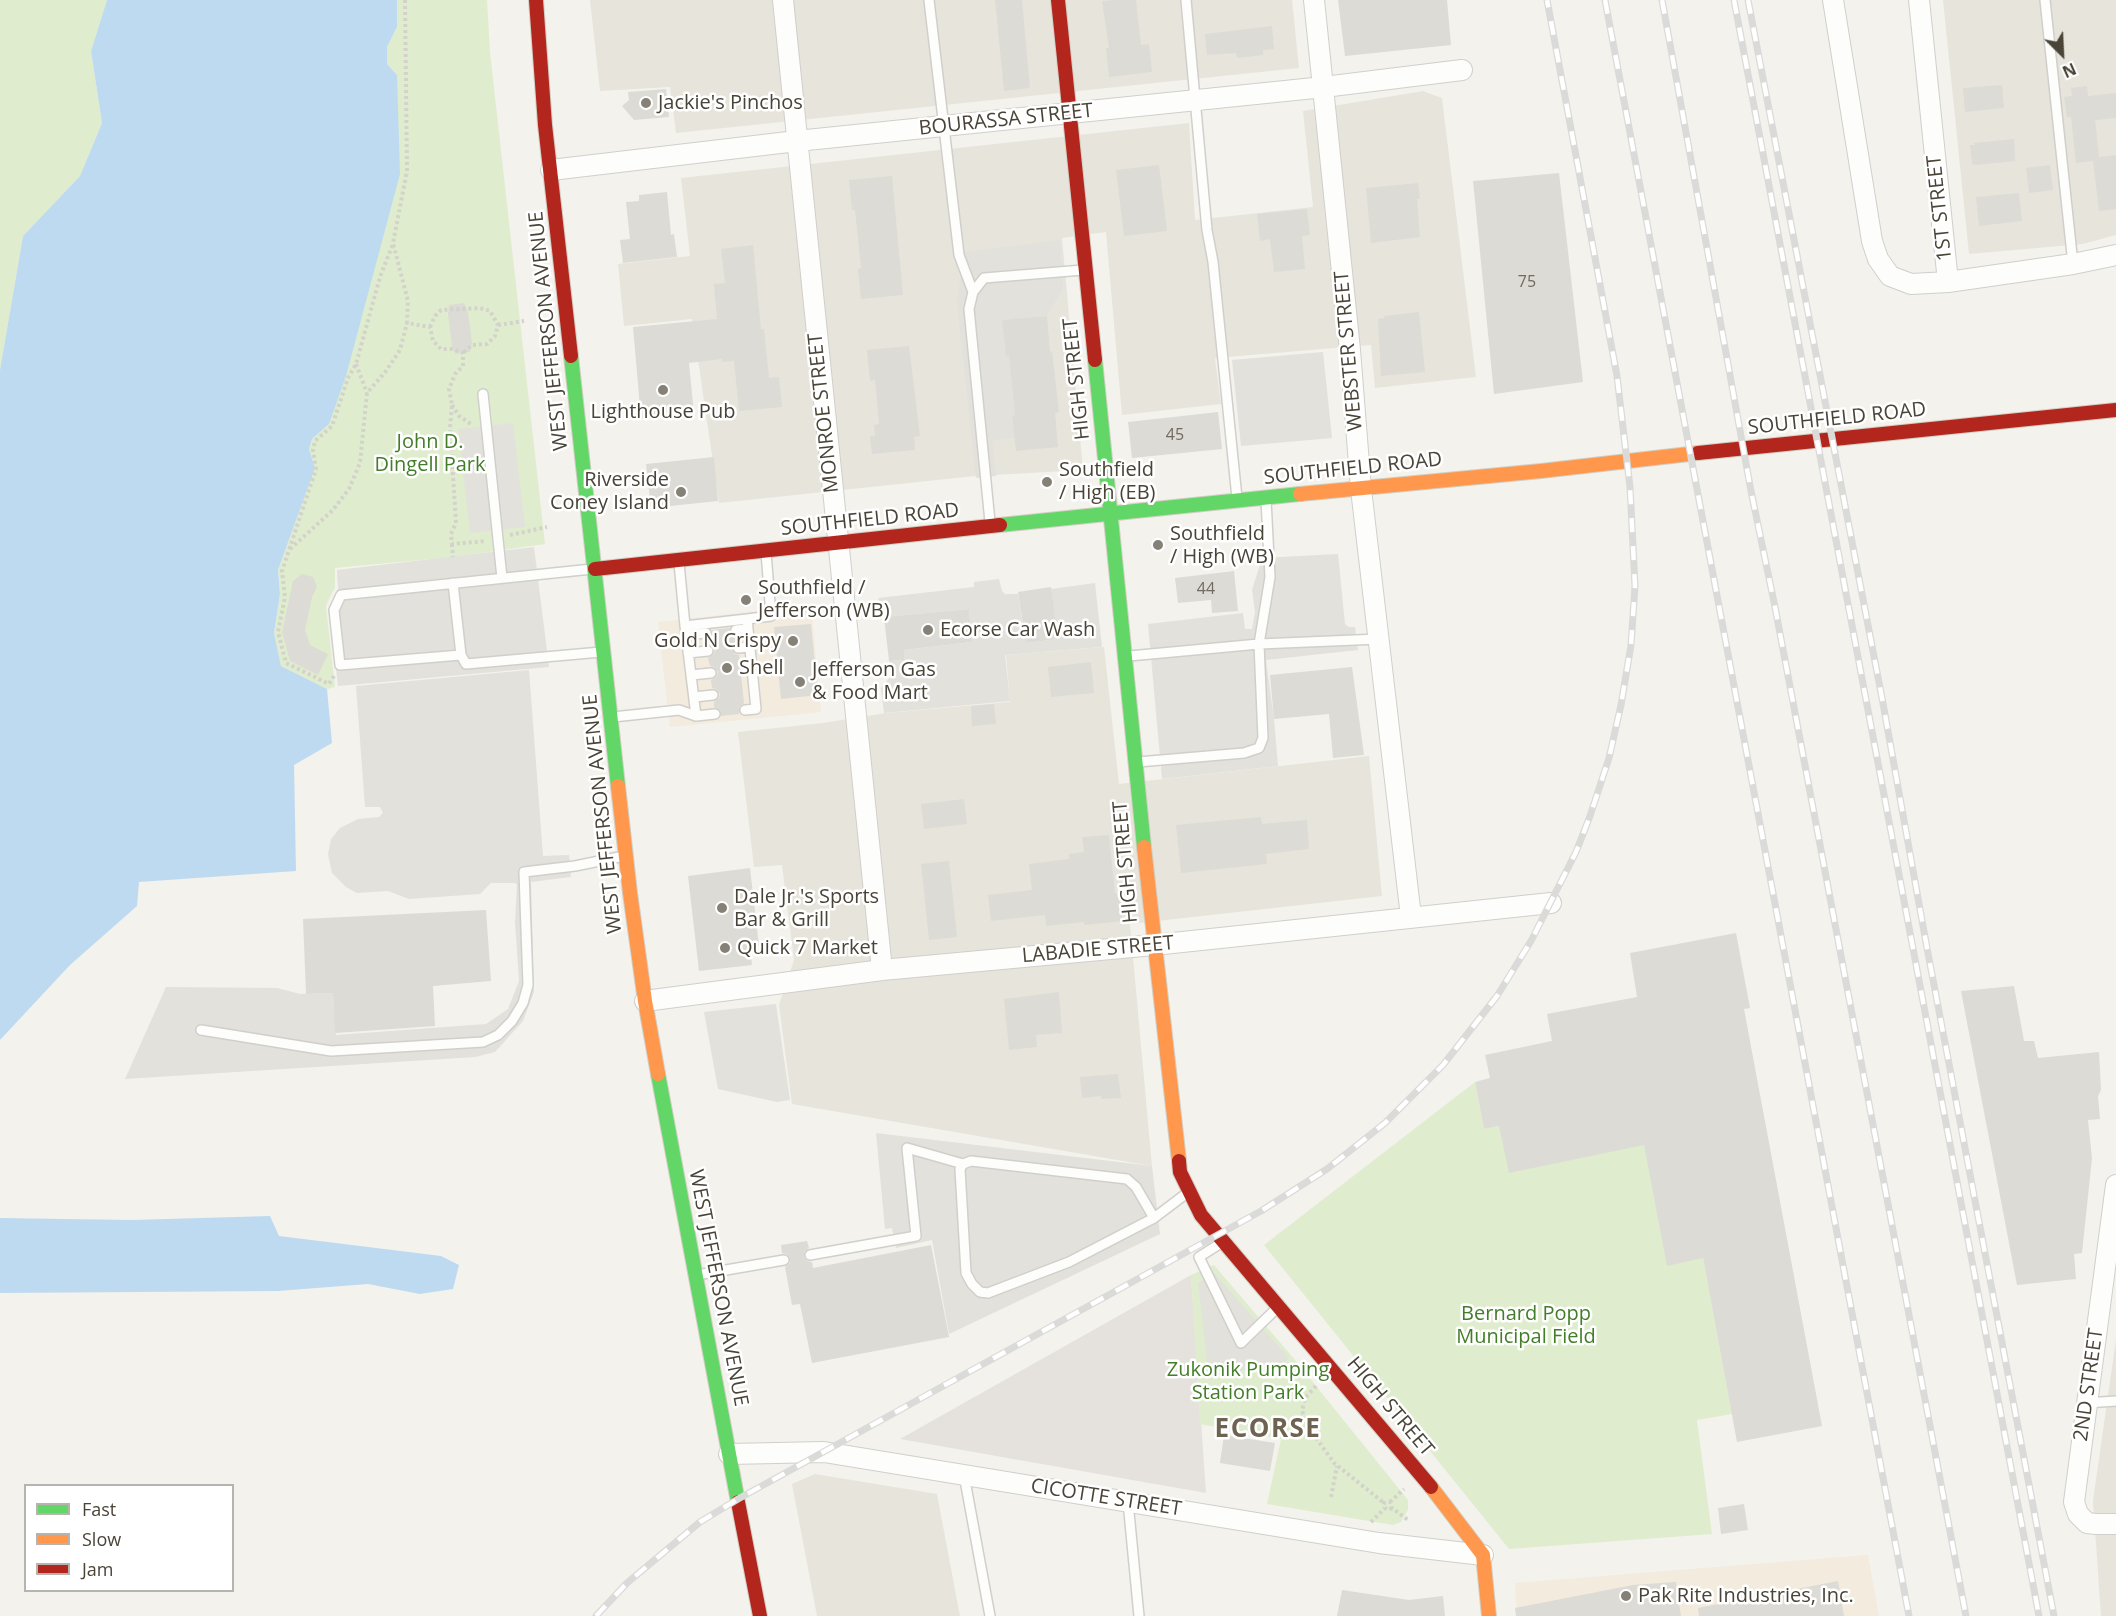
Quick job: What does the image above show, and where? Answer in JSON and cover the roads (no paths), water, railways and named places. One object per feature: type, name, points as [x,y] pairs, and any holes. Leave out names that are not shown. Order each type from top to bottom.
[{"type":"main road","name":"WEST JEFFERSON AVENUE","points":[[536,0],[550,170],[626,855],[645,1001],[760,1616]]},
{"type":"main road","name":"HIGH STREET","points":[[1058,0],[1154,945],[1180,1172],[1201,1215],[1420,1472],[1483,1555]]},
{"type":"main road","name":"SOUTHFIELD ROAD","points":[[595,569],[2116,410]]},
{"type":"main road","points":[[1483,1555],[1489,1616]]},
{"type":"street","name":"MONROE STREET","points":[[783,0],[882,970]]},
{"type":"street","name":"WEBSTER STREET","points":[[1314,0],[1350,350],[1361,489],[1411,917]]},
{"type":"street","points":[[1833,0],[1872,242],[1878,259],[1890,276],[1911,284],[1948,282]]},
{"type":"street","name":"1ST STREET","points":[[1919,0],[1948,282],[2073,264],[2116,255]]},
{"type":"street","name":"BOURASSA STREET","points":[[550,170],[797,141],[1323,87],[1462,70]]},
{"type":"street","name":"LABADIE STREET","points":[[645,1001],[882,970],[1154,945],[1551,903]]},
{"type":"street","name":"2ND STREET","points":[[2116,1185],[2074,1502],[2078,1514],[2087,1522],[2116,1524]]},
{"type":"street","name":"CICOTTE STREET","points":[[729,1454],[824,1452],[1379,1543],[1483,1555]]},
{"type":"lane","points":[[929,0],[942,126],[959,255],[973,292]]},
{"type":"lane","points":[[1186,0],[1207,230],[1213,262],[1238,500]]},
{"type":"lane","points":[[2045,0],[2073,264]]},
{"type":"lane","points":[[991,526],[969,309],[973,292],[984,279],[1086,270]]},
{"type":"lane","points":[[483,394],[502,578]]},
{"type":"lane","points":[[1136,762],[1244,753],[1258,748],[1263,738],[1259,644],[1270,577],[1265,498]]},
{"type":"lane","points":[[736,630],[771,616],[765,551]]},
{"type":"lane","points":[[679,560],[696,716]]},
{"type":"lane","points":[[460,655],[340,665],[334,610],[341,595],[595,569]]},
{"type":"lane","points":[[453,583],[460,655],[466,664],[605,651]]},
{"type":"lane","points":[[686,631],[747,624]]},
{"type":"lane","points":[[745,710],[756,709],[747,624]]},
{"type":"lane","points":[[686,631],[706,633]]},
{"type":"lane","points":[[1126,656],[1259,644],[1379,639]]},
{"type":"lane","points":[[738,648],[750,647]]},
{"type":"lane","points":[[688,653],[708,651]]},
{"type":"lane","points":[[741,669],[752,668]]},
{"type":"lane","points":[[691,675],[711,673]]},
{"type":"lane","points":[[743,692],[754,690]]},
{"type":"lane","points":[[694,697],[713,695]]},
{"type":"lane","points":[[611,717],[680,710],[696,716],[715,714]]},
{"type":"lane","points":[[201,1030],[331,1051],[483,1042],[498,1035],[512,1022],[523,1003],[528,985],[524,872],[575,866],[626,855]]},
{"type":"lane","points":[[810,1255],[916,1236],[907,1148],[963,1164],[971,1161],[1127,1179],[1136,1187],[1154,1218]]},
{"type":"lane","points":[[963,1164],[960,1169],[966,1273],[980,1292],[988,1293],[1069,1262],[1154,1218],[1189,1191]]},
{"type":"lane","points":[[1224,1241],[1199,1257],[1240,1343],[1279,1306]]},
{"type":"lane","points":[[695,1275],[784,1260]]},
{"type":"lane","points":[[2086,1403],[2116,1401]]},
{"type":"lane","points":[[964,1475],[990,1616]]},
{"type":"lane","points":[[1128,1502],[1139,1616]]},
{"type":"water","points":[[107,0],[397,0],[397,27],[387,47],[387,64],[397,75],[400,174],[346,376],[329,424],[312,439],[309,449],[315,468],[278,570],[280,594],[274,633],[281,666],[327,689],[332,743],[294,765],[296,871],[139,882],[137,906],[70,965],[0,1040],[0,370],[23,236],[80,176],[102,123],[91,51]]},
{"type":"water","points":[[270,1216],[279,1236],[441,1256],[459,1265],[453,1289],[420,1294],[368,1284],[278,1291],[0,1293],[0,1218],[132,1220]]},
{"type":"railway","points":[[596,1616],[627,1583],[700,1522],[1261,1211],[1327,1169],[1385,1123],[1443,1065],[1497,996],[1531,941],[1576,852],[1609,758],[1631,645],[1635,586],[1630,487],[1617,376],[1547,0]]},
{"type":"railway","points":[[1605,0],[1909,1616]]},
{"type":"railway","points":[[1662,0],[1751,491],[1966,1616]]},
{"type":"railway","points":[[1734,0],[2039,1616]]},
{"type":"railway","points":[[1748,0],[2054,1616]]},
{"type":"place","name":"Jackie's Pinchos","points":[[646,103]]},
{"type":"place","name":"Lighthouse Pub","points":[[663,390]]},
{"type":"place","name":"Southfield / High (EB)","points":[[1047,482]]},
{"type":"place","name":"Riverside Coney Island","points":[[681,492]]},
{"type":"place","name":"Southfield / High (WB)","points":[[1158,545]]},
{"type":"place","name":"Southfield / Jefferson (WB)","points":[[746,600]]},
{"type":"place","name":"Ecorse Car Wash","points":[[928,630]]},
{"type":"place","name":"Gold N Crispy","points":[[793,641]]},
{"type":"place","name":"Shell","points":[[727,668]]},
{"type":"place","name":"Jefferson Gas & Food Mart","points":[[800,682]]},
{"type":"place","name":"Dale Jr.'s Sports Bar & Grill","points":[[722,908]]},
{"type":"place","name":"Quick 7 Market","points":[[725,948]]},
{"type":"place","name":"Pak Rite Industries, Inc.","points":[[1626,1596]]},
{"type":"district","name":"ECORSE","points":[[1268,1430]]},
{"type":"park label","name":"John D. Dingell Park","points":[[430,454]]},
{"type":"park label","name":"Bernard Popp Municipal Field","points":[[1526,1326]]},
{"type":"park label","name":"Zukonik Pumping Station Park","points":[[1248,1382]]}]
